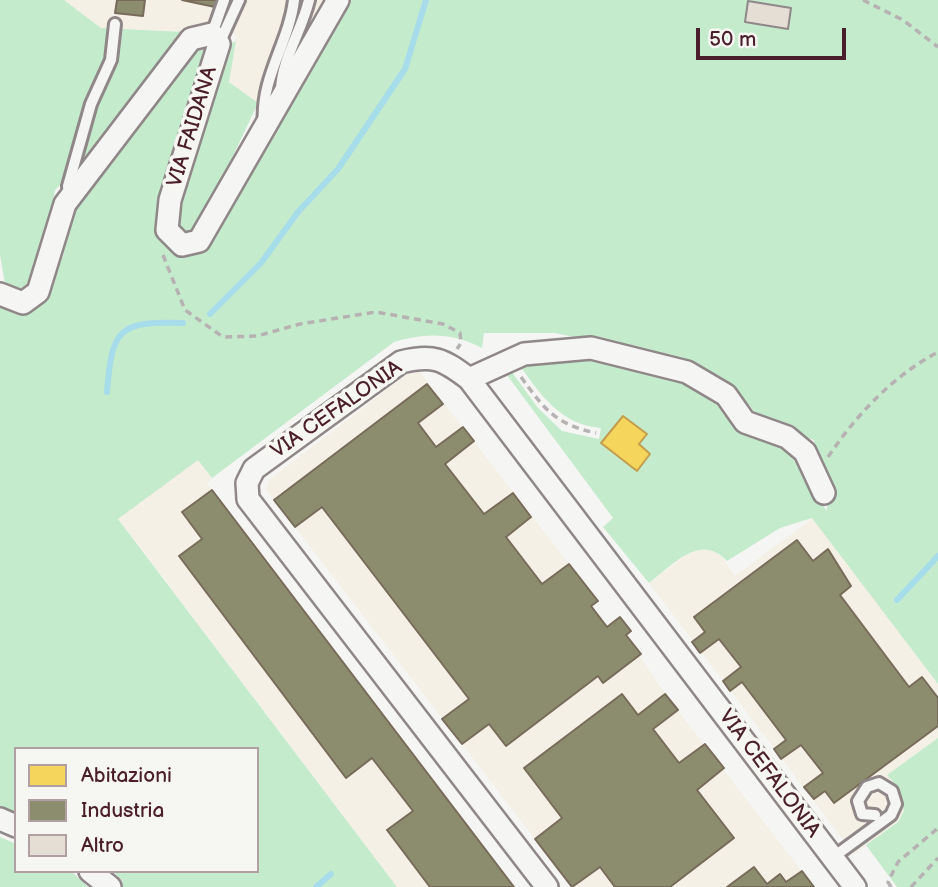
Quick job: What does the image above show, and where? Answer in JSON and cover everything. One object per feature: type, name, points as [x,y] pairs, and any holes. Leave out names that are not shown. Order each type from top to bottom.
[{"type":"street","points":[[167,230],[182,245],[199,241],[338,0]]},
{"type":"street","name":"VIA FAIDANA","points":[[0,294],[23,303],[38,292],[65,204],[191,39],[215,39],[170,200],[167,230]]},
{"type":"street","points":[[469,379],[524,354],[591,348],[687,372],[726,395],[746,422],[787,437],[805,452],[822,489]]},
{"type":"street","name":"VIA CEFALONIA","points":[[547,887],[248,499],[247,483],[254,469],[401,362],[425,356],[449,363],[469,379],[855,887]]},
{"type":"street","points":[[92,873],[110,887]]},
{"type":"lane","points":[[215,39],[224,0]]},
{"type":"lane","points":[[215,39],[239,0]]},
{"type":"lane","points":[[264,130],[262,106],[272,65],[294,0]]},
{"type":"lane","points":[[280,103],[281,77],[302,28],[309,0]]},
{"type":"lane","points":[[70,198],[68,186],[91,104],[111,60],[115,24]]},
{"type":"lane","points":[[832,858],[891,815],[896,804],[892,791],[879,783],[867,787],[858,801],[862,814],[875,815]]},
{"type":"path","points":[[863,0],[903,20],[938,47]]},
{"type":"path","points":[[167,230],[163,240],[163,257],[185,310],[223,337],[257,336],[300,324],[376,312],[443,324],[460,333],[461,343]]},
{"type":"path","points":[[822,489],[827,458],[858,416],[909,367],[938,352]]},
{"type":"path","points":[[510,360],[538,399],[556,418],[567,426],[596,433]]},
{"type":"path","points":[[891,887],[888,882],[898,862],[938,828]]},
{"type":"path","points":[[911,887],[938,858]]},
{"type":"shaded area","points":[[64,0],[328,0],[265,109],[229,82],[236,37],[229,27],[206,22],[185,32],[101,28]]},
{"type":"shaded area","points":[[416,367],[598,601],[591,606],[607,627],[620,617],[631,631],[626,635],[665,694],[814,887],[572,887],[274,500],[266,489],[269,480]]},
{"type":"shaded area","points":[[198,459],[212,478],[207,483],[514,887],[397,887],[118,518]]},
{"type":"shaded area","points":[[813,518],[938,684],[938,738],[887,775],[897,786],[904,811],[898,822],[854,854],[649,583],[694,549],[707,547],[718,551],[735,576]]},
{"type":"green space","points":[[0,0],[64,0],[101,28],[185,32],[71,175],[55,190],[41,267],[28,293],[6,290],[0,255]]},
{"type":"green space","points":[[351,0],[938,0],[938,684],[812,518],[780,528],[727,561],[717,553],[697,550],[677,560],[649,583],[603,527],[613,518],[504,371],[509,368],[538,408],[562,431],[599,439],[601,428],[574,421],[552,406],[518,363],[581,358],[613,362],[702,387],[761,440],[787,443],[809,473],[826,511],[832,491],[820,469],[814,440],[762,421],[745,400],[697,363],[555,333],[484,333],[482,348],[450,337],[417,337],[394,342],[212,478],[198,460],[118,519],[397,887],[123,887],[122,880],[114,873],[259,873],[259,747],[14,747],[14,815],[0,809],[0,306],[15,311],[44,297],[63,256],[74,213],[196,45],[209,44],[161,199],[159,225],[163,244],[177,253],[205,249]]},
{"type":"green space","points":[[236,41],[229,82],[258,103],[198,230],[183,235],[177,225],[224,46]]},
{"type":"green space","points":[[938,738],[938,887],[897,887],[866,845],[898,822],[904,811],[897,786],[887,775]]},
{"type":"green space","points":[[0,837],[14,843],[14,873],[73,873],[88,887],[0,887]]},
{"type":"building: Abitazioni","points":[[623,416],[647,434],[639,444],[650,454],[637,471],[601,443]]},
{"type":"building: Industria","points":[[117,0],[145,0],[143,16],[115,13]]},
{"type":"building: Industria","points":[[182,0],[217,0],[215,7]]},
{"type":"building: Industria","points":[[427,384],[443,404],[418,423],[436,447],[463,427],[474,441],[445,464],[484,514],[513,493],[531,517],[506,537],[542,584],[569,564],[598,601],[591,606],[607,627],[620,617],[631,631],[626,635],[641,654],[603,683],[598,676],[506,746],[489,724],[462,744],[442,719],[469,699],[322,507],[295,527],[274,500]]},
{"type":"building: Industria","points":[[212,490],[514,887],[430,887],[387,830],[413,811],[372,758],[346,778],[179,556],[202,539],[182,512]]},
{"type":"building: Industria","points":[[797,540],[813,561],[828,549],[851,586],[840,595],[909,687],[922,677],[938,698],[938,726],[834,803],[825,791],[814,799],[804,787],[823,773],[801,745],[781,759],[774,749],[786,740],[742,682],[730,691],[723,681],[741,667],[719,639],[700,653],[692,642],[705,632],[694,617]]},
{"type":"building: Industria","points":[[622,694],[638,715],[665,694],[678,710],[653,729],[679,763],[705,744],[724,768],[697,790],[734,838],[670,887],[615,887],[600,867],[572,887],[535,839],[562,818],[524,768]]},
{"type":"building: Industria","points":[[754,867],[767,884],[780,874],[786,882],[802,871],[814,887],[727,887]]},
{"type":"building: Altro","points":[[748,1],[791,8],[788,29],[745,22]]},
{"type":"waterway","points":[[210,314],[261,263],[298,212],[338,169],[405,69],[426,0]]},
{"type":"waterway","points":[[107,392],[112,354],[122,333],[144,324],[183,323]]},
{"type":"waterway","points":[[897,600],[938,556]]},
{"type":"waterway","points":[[316,887],[331,874]]}]
